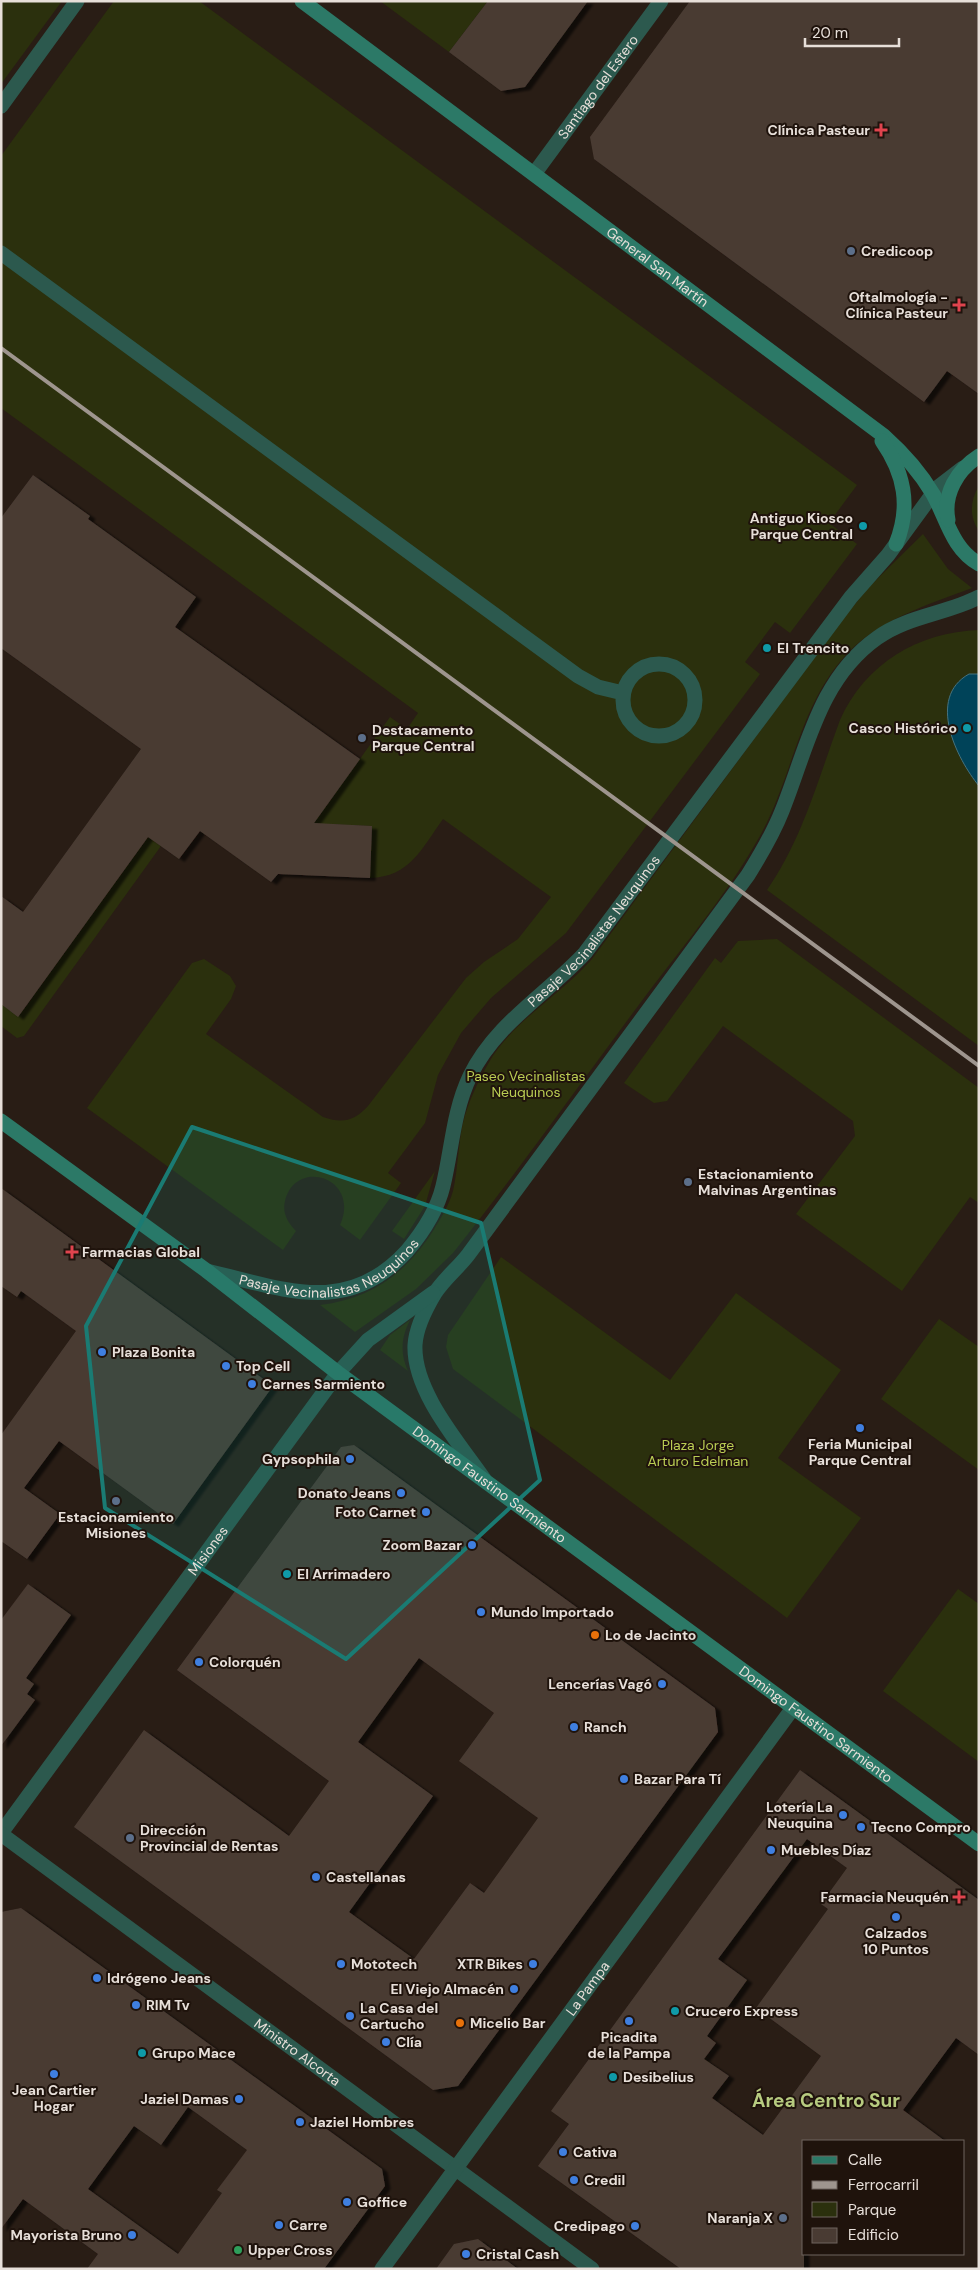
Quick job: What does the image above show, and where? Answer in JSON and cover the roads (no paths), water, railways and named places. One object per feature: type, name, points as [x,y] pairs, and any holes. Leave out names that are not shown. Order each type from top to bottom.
[{"type":"main road","name":"General San Martín","points":[[302,1],[869,424],[914,466],[932,493],[961,549],[979,564]]},
{"type":"main road","points":[[869,424],[890,454],[902,479],[904,512],[896,544]]},
{"type":"main road","points":[[952,533],[947,516],[948,498],[954,481],[965,466],[979,456]]},
{"type":"main road","name":"Domingo Faustino Sarmiento","points":[[1,1121],[207,1271],[338,1373],[979,1844]]},
{"type":"street","points":[[1,106],[77,1]]},
{"type":"street","name":"Santiago del Estero","points":[[534,174],[661,1]]},
{"type":"street","points":[[1,253],[578,676],[598,687],[623,693]]},
{"type":"street","name":"Pasaje Vecinalistas Neuquinos","points":[[207,1271],[308,1294],[332,1294],[367,1282],[399,1260],[415,1242],[434,1211],[443,1185],[458,1107],[470,1076],[486,1049],[510,1022],[559,980],[585,953],[840,610],[896,544],[932,493],[965,466]]},
{"type":"street","points":[[486,1482],[428,1396],[418,1370],[415,1350],[418,1330],[437,1290],[468,1255],[748,875],[774,830],[824,699],[843,670],[861,651],[890,629],[979,597]]},
{"type":"street","points":[[666,665],[674,668],[689,679],[695,697],[692,716],[679,730],[671,734],[652,736],[635,727],[629,720],[624,712],[623,693],[632,676],[639,670],[647,666],[666,665]]},
{"type":"street","name":"Misiones","points":[[1,1834],[338,1373],[374,1335],[437,1290]]},
{"type":"street","name":"La Pampa","points":[[382,2269],[793,1708]]},
{"type":"street","name":"Ministro Alcorta","points":[[1,1834],[592,2269]]},
{"type":"water","points":[[969,674],[979,674],[979,786],[970,774],[955,745],[947,713],[949,698],[956,685]]},
{"type":"railway","points":[[1,348],[979,1066]]},
{"type":"place","name":"Clínica Pasteur","points":[[881,130]]},
{"type":"place","name":"Credicoop","points":[[851,251]]},
{"type":"place","name":"Oftalmología - Clínica Pasteur","points":[[959,305]]},
{"type":"place","name":"Antiguo Kiosco Parque Central","points":[[863,526]]},
{"type":"place","name":"El Trencito","points":[[767,648]]},
{"type":"place","name":"Casco Histórico","points":[[967,728]]},
{"type":"place","name":"Destacamento Parque Central","points":[[362,738]]},
{"type":"place","name":"Estacionamiento Malvinas Argentinas","points":[[688,1182]]},
{"type":"place","name":"Farmacias Global","points":[[72,1252]]},
{"type":"place","name":"Plaza Bonita","points":[[102,1352]]},
{"type":"place","name":"Top Cell","points":[[226,1366]]},
{"type":"place","name":"Carnes Sarmiento","points":[[252,1384]]},
{"type":"place","name":"Feria Municipal Parque Central","points":[[860,1428]]},
{"type":"place","name":"Gypsophila","points":[[350,1459]]},
{"type":"place","name":"Donato Jeans","points":[[401,1493]]},
{"type":"place","name":"Estacionamiento Misiones","points":[[116,1501]]},
{"type":"place","name":"Foto Carnet","points":[[426,1512]]},
{"type":"place","name":"Zoom Bazar","points":[[472,1545]]},
{"type":"place","name":"El Arrimadero","points":[[287,1574]]},
{"type":"place","name":"Mundo Importado","points":[[481,1612]]},
{"type":"place","name":"Lo de Jacinto","points":[[595,1635]]},
{"type":"place","name":"Colorquén","points":[[199,1662]]},
{"type":"place","name":"Lencerías Vagó","points":[[662,1684]]},
{"type":"place","name":"Ranch","points":[[574,1727]]},
{"type":"place","name":"Bazar Para Tí","points":[[624,1779]]},
{"type":"place","name":"Lotería La Neuquina","points":[[843,1815]]},
{"type":"place","name":"Tecno Compro","points":[[861,1827]]},
{"type":"place","name":"Dirección Provincial de Rentas","points":[[130,1838]]},
{"type":"place","name":"Muebles Díaz","points":[[771,1850]]},
{"type":"place","name":"Castellanas","points":[[316,1877]]},
{"type":"place","name":"Farmacia Neuquén","points":[[959,1897]]},
{"type":"place","name":"Calzados 10 Puntos","points":[[896,1917]]},
{"type":"place","name":"Mototech","points":[[341,1964]]},
{"type":"place","name":"XTR Bikes","points":[[533,1964]]},
{"type":"place","name":"Idrógeno Jeans","points":[[97,1978]]},
{"type":"place","name":"El Viejo Almacén","points":[[514,1989]]},
{"type":"place","name":"RIM Tv","points":[[136,2005]]},
{"type":"place","name":"Crucero Express","points":[[675,2011]]},
{"type":"place","name":"La Casa del Cartucho","points":[[350,2016]]},
{"type":"place","name":"Picadita de la Pampa","points":[[629,2021]]},
{"type":"place","name":"Micelio Bar","points":[[460,2023]]},
{"type":"place","name":"Clía","points":[[386,2042]]},
{"type":"place","name":"Grupo Mace","points":[[142,2053]]},
{"type":"place","name":"Jean Cartier Hogar","points":[[54,2074]]},
{"type":"place","name":"Desibelius","points":[[613,2077]]},
{"type":"place","name":"Jaziel Damas","points":[[239,2099]]},
{"type":"place","name":"Jaziel Hombres","points":[[300,2122]]},
{"type":"place","name":"Cativa","points":[[563,2152]]},
{"type":"place","name":"Credil","points":[[574,2180]]},
{"type":"place","name":"Goffice","points":[[347,2202]]},
{"type":"place","name":"Naranja X","points":[[783,2218]]},
{"type":"place","name":"Carre","points":[[279,2225]]},
{"type":"place","name":"Credipago","points":[[635,2226]]},
{"type":"place","name":"Mayorista Bruno","points":[[132,2235]]},
{"type":"place","name":"Upper Cross","points":[[238,2250]]},
{"type":"place","name":"Cristal Cash","points":[[466,2254]]},
{"type":"district","name":"Área Centro Sur","points":[[826,2100]]},
{"type":"park label","name":"Paseo Vecinalistas Neuquinos","points":[[526,1084]]},
{"type":"park label","name":"Plaza Jorge Arturo Edelman","points":[[698,1454]]}]
